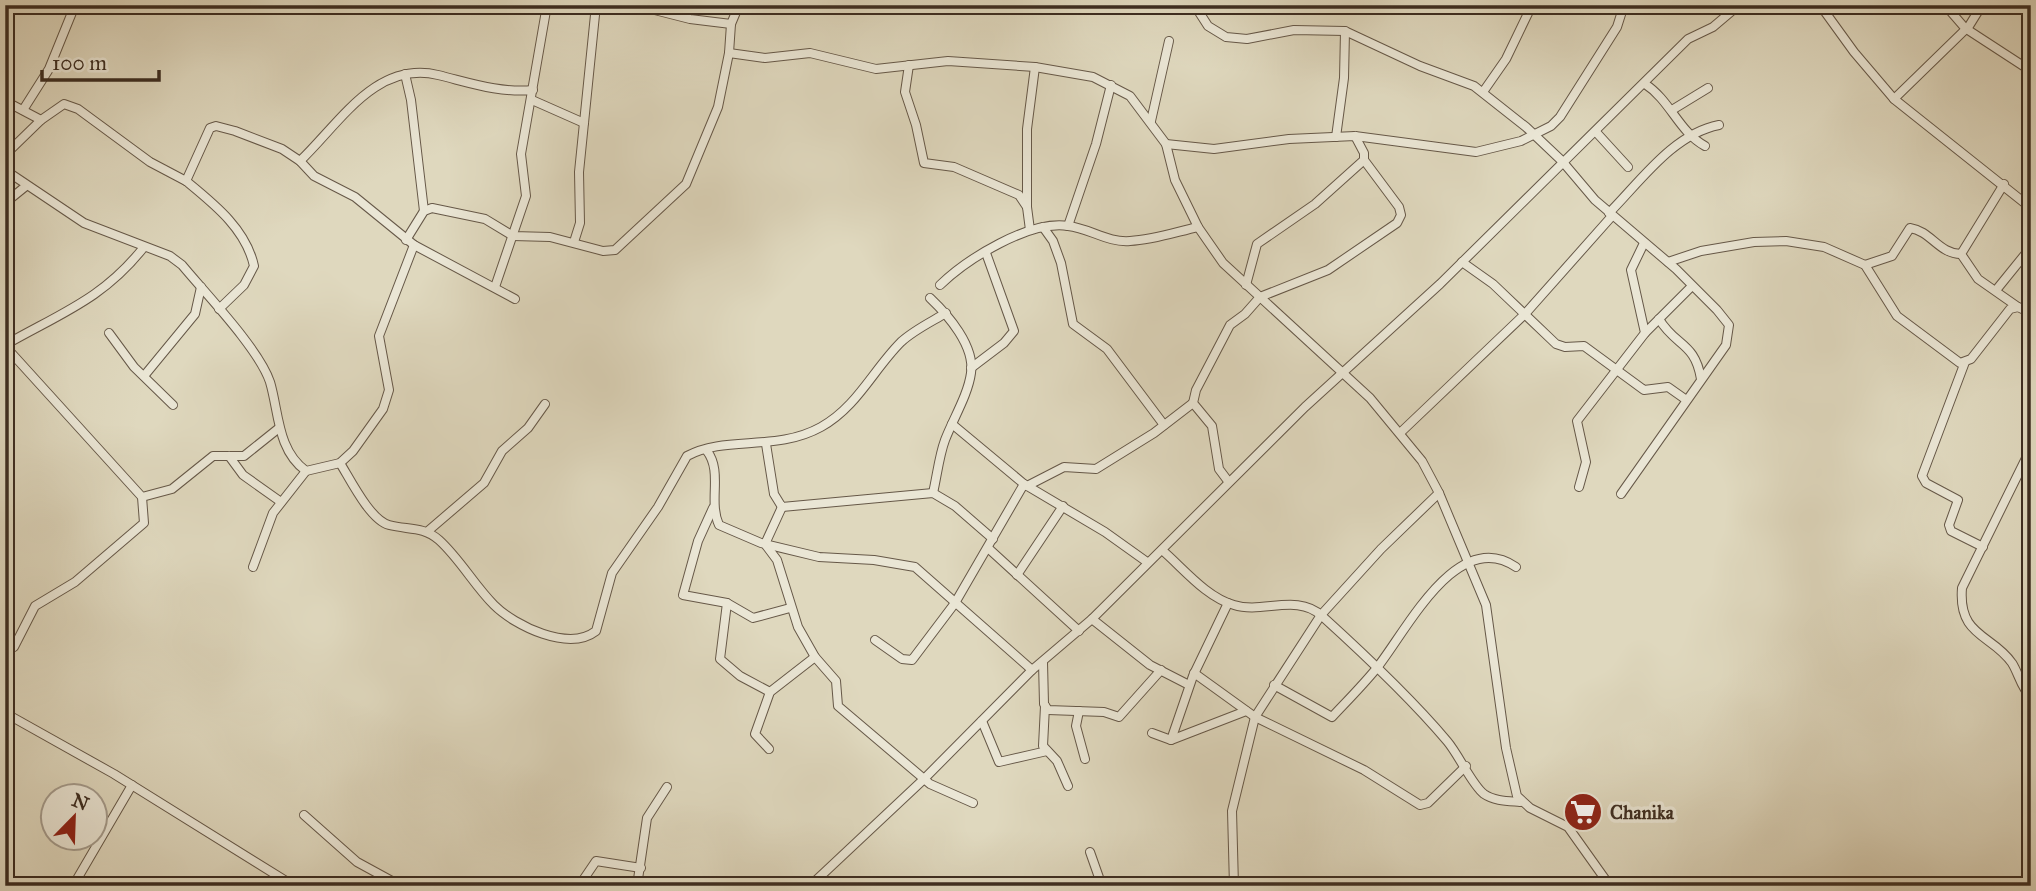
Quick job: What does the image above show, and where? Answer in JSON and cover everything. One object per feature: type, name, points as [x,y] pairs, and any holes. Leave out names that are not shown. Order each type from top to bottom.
[{"type":"street","points":[[495,287],[526,196],[520,161],[547,5]]},
{"type":"street","points":[[575,242],[580,223],[579,172],[596,5]]},
{"type":"street","points":[[635,5],[690,19],[731,24]]},
{"type":"street","points":[[424,211],[438,209],[485,219],[513,236],[575,242],[603,251],[615,250],[686,184],[718,107],[729,52],[731,24],[739,5]]},
{"type":"street","points":[[1199,5],[1199,12],[1208,26],[1235,39],[1294,30],[1345,31],[1420,66],[1464,80],[1483,92],[1534,135],[1611,214],[1668,262],[1729,325],[1726,345],[1685,399],[1621,494]]},
{"type":"street","points":[[1483,92],[1506,59],[1532,5]]},
{"type":"street","points":[[1166,144],[1214,149],[1354,136],[1476,152],[1534,135],[1560,117],[1618,27],[1624,5]]},
{"type":"street","points":[[810,886],[924,779],[1032,670],[1092,619],[1228,481],[1462,262],[1689,39],[1713,27],[1739,5]]},
{"type":"street","points":[[1820,5],[1854,52],[1894,99],[2031,208]]},
{"type":"street","points":[[1945,5],[1965,28],[2031,71]]},
{"type":"street","points":[[1894,99],[1965,28],[1982,5]]},
{"type":"street","points":[[23,110],[49,69],[73,10]]},
{"type":"street","points":[[1336,136],[1343,85],[1345,31]]},
{"type":"street","points":[[1151,121],[1168,41]]},
{"type":"street","points":[[729,52],[765,58],[810,53],[876,69],[948,61],[1035,67],[1093,77],[1130,96],[1166,144],[1175,180],[1198,227],[1223,263],[1343,374],[1400,433],[1422,461],[1439,493],[1486,605],[1506,748],[1520,802]]},
{"type":"street","points":[[909,65],[905,93],[916,125],[924,163],[963,170],[1019,195],[1027,207]]},
{"type":"street","points":[[1030,230],[1027,207],[1027,129],[1035,67]]},
{"type":"street","points":[[300,161],[366,92],[396,75],[428,73],[495,90],[533,95],[584,123]]},
{"type":"street","points":[[405,74],[411,100],[424,211],[406,240]]},
{"type":"street","points":[[1645,84],[1672,110],[1690,135],[1705,146]]},
{"type":"street","points":[[1068,226],[1096,144],[1111,85]]},
{"type":"street","points":[[1672,110],[1708,88]]},
{"type":"street","points":[[5,101],[41,120]]},
{"type":"street","points":[[5,155],[56,107],[71,106],[150,162],[186,181],[227,217],[252,257],[254,267],[244,285],[219,309]]},
{"type":"street","points":[[1400,433],[1525,314],[1650,166],[1690,135],[1719,125]]},
{"type":"street","points":[[186,181],[193,171],[206,132],[216,126],[282,149],[300,161],[314,176],[366,205],[406,240],[515,299]]},
{"type":"street","points":[[1596,132],[1629,167]]},
{"type":"street","points":[[876,640],[902,659],[912,660],[956,603],[1025,485],[1064,467],[1096,469],[1164,425],[1193,403],[1196,390],[1230,325],[1245,314],[1260,297],[1328,270],[1397,223],[1401,215],[1399,208],[1364,160],[1364,153],[1354,136]]},
{"type":"street","points":[[1246,285],[1257,244],[1315,204],[1364,160]]},
{"type":"street","points":[[5,170],[84,223],[180,262],[261,361],[271,385],[279,428],[288,448],[306,471]]},
{"type":"street","points":[[1961,254],[2004,184]]},
{"type":"street","points":[[5,203],[26,186]]},
{"type":"street","points":[[940,285],[958,267],[1030,230],[1043,227],[1068,226],[1129,242],[1198,227]]},
{"type":"street","points":[[1043,227],[1053,241],[1060,263],[1073,324],[1107,349],[1164,425]]},
{"type":"street","points":[[1865,265],[1892,256],[1910,228],[1922,232],[1948,252],[1961,254],[1978,279],[2031,313]]},
{"type":"street","points":[[1668,262],[1701,251],[1772,240],[1824,247],[1865,265],[1896,316],[1952,359],[1965,362]]},
{"type":"street","points":[[1644,243],[1631,270],[1645,333]]},
{"type":"street","points":[[253,568],[265,529],[281,502],[306,471],[340,463],[366,433],[387,400],[388,380],[378,346],[379,337],[414,245]]},
{"type":"street","points":[[5,651],[15,647],[35,606],[75,582],[144,523],[142,497],[5,345],[99,293],[126,269],[144,247]]},
{"type":"street","points":[[1997,289],[2031,247]]},
{"type":"street","points":[[933,493],[943,443],[971,368],[1004,343],[1014,331],[986,253]]},
{"type":"street","points":[[1462,262],[1493,284],[1556,344],[1565,347],[1584,345],[1644,390],[1668,387],[1685,399]]},
{"type":"street","points":[[1579,487],[1586,461],[1577,421],[1645,333],[1692,286]]},
{"type":"street","points":[[144,376],[190,321],[201,287]]},
{"type":"street","points":[[930,298],[946,313],[961,337],[971,368]]},
{"type":"street","points":[[1983,547],[1951,531],[1949,525],[1958,500],[1926,484],[1922,476],[1965,362],[2002,316],[2010,309],[2018,307]]},
{"type":"street","points":[[340,463],[354,487],[381,522],[428,531],[502,612],[551,635],[574,640],[584,638],[596,631],[604,593],[617,563],[657,507],[681,462],[695,452],[795,439],[842,413],[900,343],[946,313]]},
{"type":"street","points":[[1659,320],[1669,334],[1696,356],[1701,379]]},
{"type":"street","points":[[109,333],[144,376],[173,405]]},
{"type":"street","points":[[1193,403],[1212,426],[1219,469],[1228,481]]},
{"type":"street","points":[[428,531],[478,489],[502,451],[528,428],[545,404]]},
{"type":"street","points":[[952,424],[1025,485],[1063,506],[1147,562]]},
{"type":"street","points":[[142,497],[172,489],[213,456],[248,454],[279,428]]},
{"type":"street","points":[[766,444],[774,494],[782,507]]},
{"type":"street","points":[[2031,449],[1962,588],[1968,622],[1982,639],[2011,663],[2031,697]]},
{"type":"street","points":[[706,451],[713,463],[713,508],[719,525],[765,544],[819,557],[874,560],[915,567],[1032,670]]},
{"type":"street","points":[[229,456],[243,475],[281,502]]},
{"type":"street","points":[[782,507],[933,493],[956,506],[993,539]]},
{"type":"street","points":[[1234,886],[1232,811],[1244,753],[1255,717],[1321,615],[1381,549],[1439,493]]},
{"type":"street","points":[[1017,575],[1063,506]]},
{"type":"street","points":[[765,544],[782,507]]},
{"type":"street","points":[[713,508],[698,541],[682,593],[688,598],[727,603],[757,618],[790,608]]},
{"type":"street","points":[[765,544],[776,560],[790,608],[814,657],[836,681],[841,709],[924,779],[973,803]]},
{"type":"street","points":[[988,548],[1079,631]]},
{"type":"street","points":[[1162,550],[1212,595],[1228,603],[1244,608],[1287,603],[1321,615],[1426,718],[1466,766],[1481,792],[1487,796],[1520,802],[1568,827],[1610,886]]},
{"type":"street","points":[[1274,685],[1332,717],[1376,669],[1425,600],[1441,583],[1467,562],[1492,557],[1502,558],[1516,567]]},
{"type":"street","points":[[727,603],[720,659],[740,676],[770,692]]},
{"type":"street","points":[[1171,740],[1189,685],[1228,603]]},
{"type":"street","points":[[1092,619],[1161,670],[1189,685]]},
{"type":"street","points":[[769,749],[758,741],[755,734],[770,692],[814,657]]},
{"type":"street","points":[[1043,662],[1045,706],[1041,740],[1057,761],[1068,786]]},
{"type":"street","points":[[1045,706],[1054,712],[1079,711],[1121,717],[1161,670]]},
{"type":"street","points":[[1194,673],[1255,717],[1364,770],[1420,805],[1427,803],[1466,766]]},
{"type":"street","points":[[1079,711],[1076,726],[1085,759]]},
{"type":"street","points":[[1152,733],[1171,740],[1246,711]]},
{"type":"street","points":[[5,713],[132,785],[293,886]]},
{"type":"street","points":[[982,721],[999,762],[1047,751]]},
{"type":"street","points":[[73,886],[132,785]]},
{"type":"street","points":[[637,886],[647,818],[667,787]]},
{"type":"street","points":[[304,815],[357,862],[401,886]]},
{"type":"street","points":[[1090,852],[1101,886]]},
{"type":"street","points":[[579,886],[596,861],[640,869]]},
{"type":"place","name":"Chanika","points":[[1583,812]]}]
